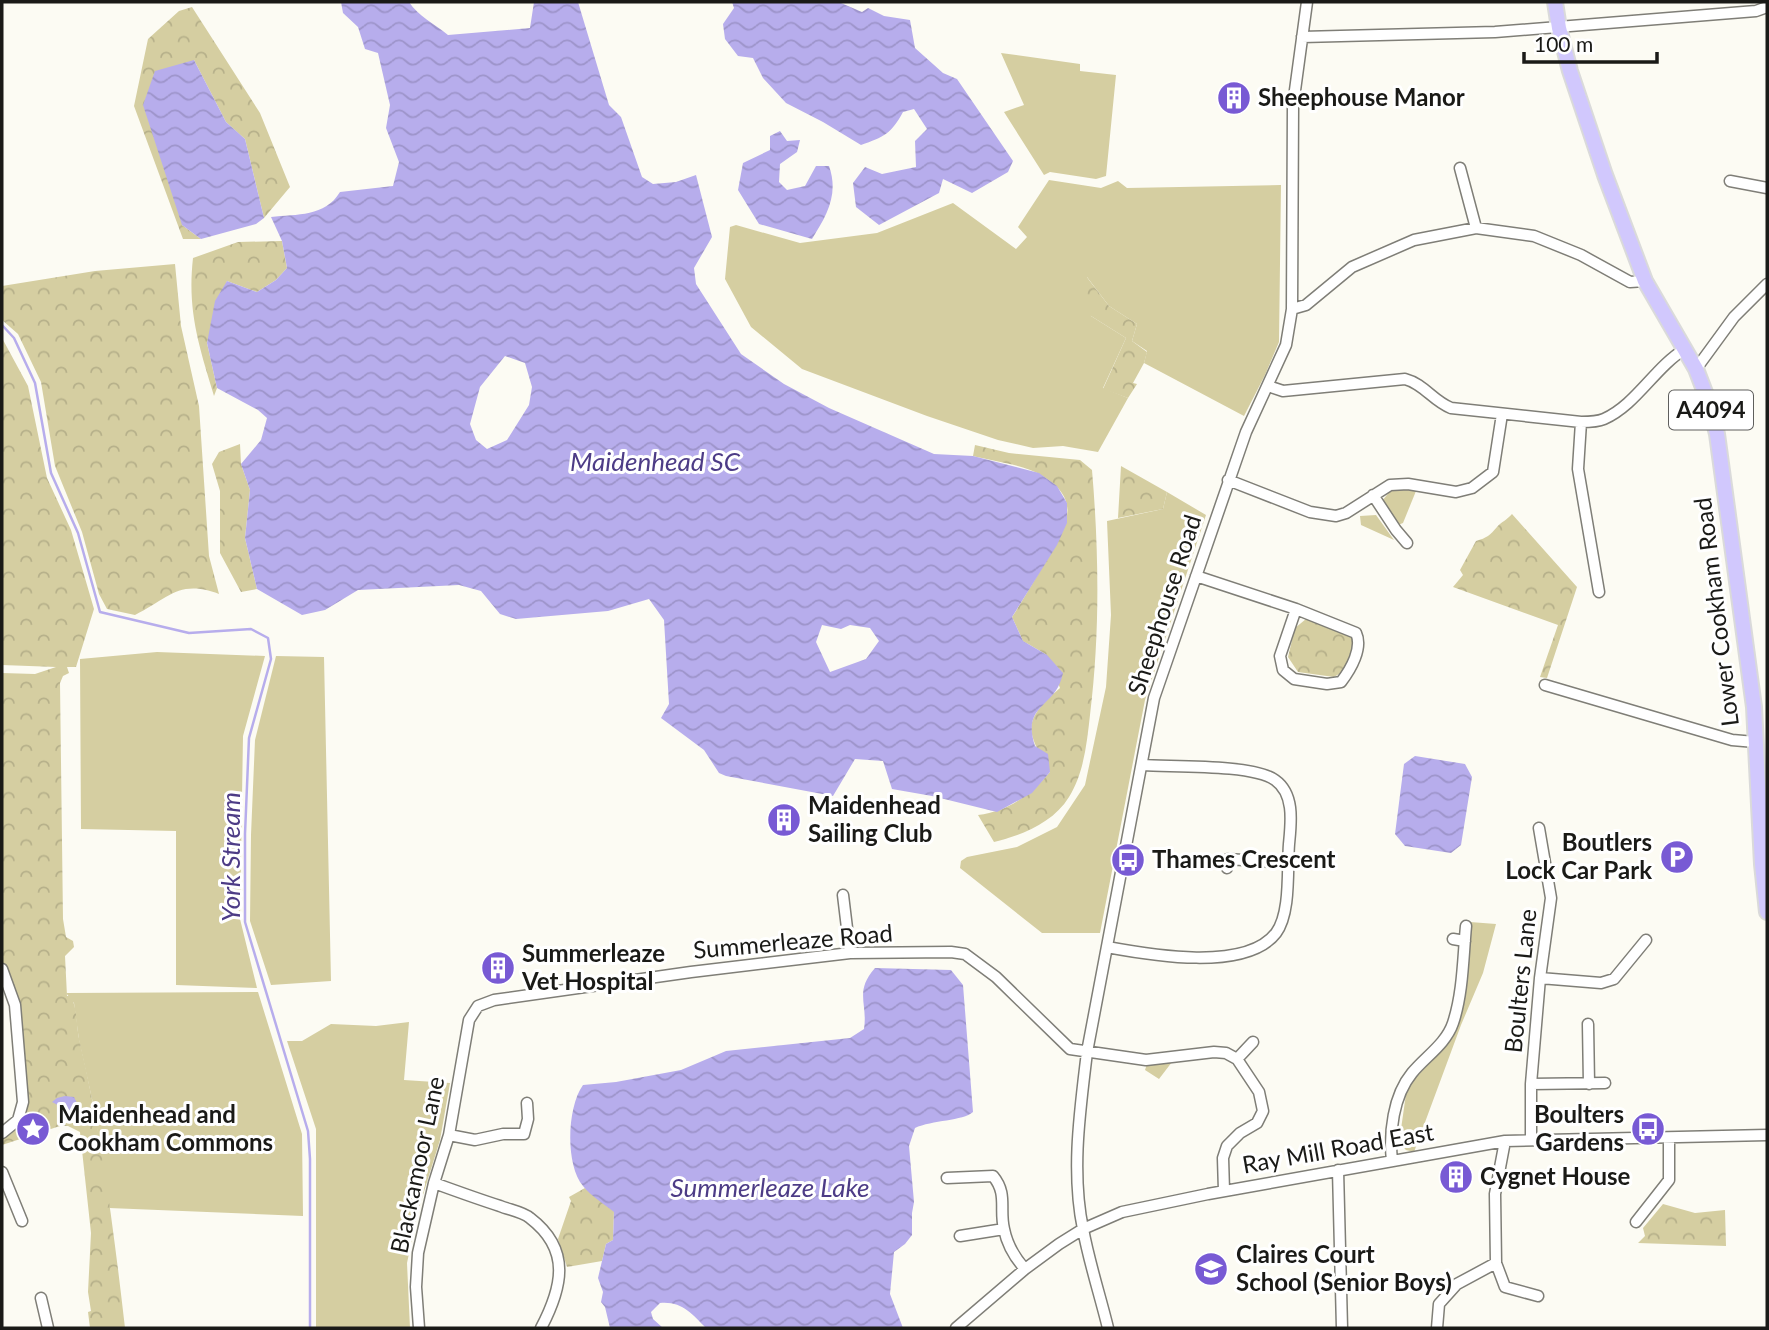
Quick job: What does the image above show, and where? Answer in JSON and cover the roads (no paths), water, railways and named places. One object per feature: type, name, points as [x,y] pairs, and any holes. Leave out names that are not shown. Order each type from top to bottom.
[{"type":"main road","name":"Lower Cookham Road","points":[[1555,2],[1570,71],[1605,175],[1645,281],[1696,369],[1709,402],[1717,434],[1754,707],[1767,912]]},
{"type":"street","name":"Sheephouse Road","points":[[1108,1328],[1083,1229],[1077,1182],[1079,1108],[1087,1052],[1154,698],[1228,480],[1246,432],[1286,345],[1292,309],[1292,137],[1307,2]]},
{"type":"street","points":[[1302,37],[1559,28],[1756,11],[1767,7]]},
{"type":"street","points":[[1460,168],[1476,228]]},
{"type":"street","points":[[1737,186],[1767,188]]},
{"type":"street","points":[[1292,309],[1306,305],[1352,267],[1414,240],[1476,228],[1534,236],[1581,255],[1630,282],[1645,281]]},
{"type":"street","points":[[1696,369],[1734,317],[1767,284]]},
{"type":"street","points":[[1268,386],[1283,391],[1405,379],[1417,382],[1439,403],[1451,408],[1581,422],[1601,421],[1619,410],[1674,356],[1685,349]]},
{"type":"street","points":[[1228,480],[1322,516],[1346,513],[1390,485],[1408,484],[1456,492],[1472,488],[1493,472],[1502,414]]},
{"type":"street","points":[[1581,422],[1578,469],[1600,592]]},
{"type":"street","points":[[1373,495],[1408,543]]},
{"type":"street","points":[[1196,576],[1296,609],[1356,633],[1359,641],[1357,651],[1342,682],[1327,684],[1294,679],[1283,670],[1280,656],[1296,609]]},
{"type":"street","points":[[1545,685],[1732,740],[1755,742]]},
{"type":"street","points":[[1107,947],[1184,958],[1236,954],[1258,949],[1277,932],[1286,907],[1292,813],[1286,795],[1275,780],[1253,771],[1143,765]]},
{"type":"street","name":"Boulters Lane","points":[[1531,1139],[1531,1084],[1540,978],[1551,898],[1539,828]]},
{"type":"street","points":[[1226,862],[1288,863]]},
{"type":"street","points":[[843,895],[850,953]]},
{"type":"street","points":[[1392,1161],[1390,1148],[1398,1096],[1411,1074],[1438,1047],[1452,1026],[1460,993],[1466,926]]},
{"type":"street","points":[[1453,939],[1465,941]]},
{"type":"street","points":[[1540,978],[1601,983],[1614,979],[1646,940]]},
{"type":"street","name":"Summerleaze Road","points":[[472,1012],[478,1006],[494,1000],[691,972],[850,953],[951,952],[965,954],[996,977],[1070,1049],[1146,1060],[1214,1052],[1226,1053],[1237,1059]]},
{"type":"street","points":[[2,969],[4,981],[15,1005],[23,1102],[18,1120],[2,1133]]},
{"type":"street","name":"Blackamoor Lane","points":[[419,1328],[416,1287],[418,1253],[449,1135],[472,1012]]},
{"type":"street","points":[[1588,1024],[1588,1084]]},
{"type":"street","points":[[1224,1191],[1223,1158],[1227,1146],[1235,1137],[1257,1123],[1263,1111],[1259,1092],[1237,1059],[1253,1042]]},
{"type":"street","points":[[1531,1084],[1605,1083]]},
{"type":"street","points":[[449,1135],[475,1140],[503,1134],[524,1134],[528,1119],[527,1102]]},
{"type":"street","name":"Ray Mill Road East","points":[[956,1328],[1025,1269],[1083,1229],[1122,1212],[1505,1141],[1767,1135]]},
{"type":"street","points":[[1636,1222],[1669,1180],[1670,1138]]},
{"type":"street","points":[[1505,1141],[1495,1194],[1493,1228],[1496,1263],[1504,1287],[1538,1296]]},
{"type":"street","points":[[1338,1170],[1342,1328]]},
{"type":"street","points":[[2,1172],[22,1222]]},
{"type":"street","points":[[947,1178],[993,1176],[1002,1186],[1004,1229],[1015,1258],[1025,1269]]},
{"type":"street","points":[[434,1184],[529,1216],[546,1234],[559,1257],[558,1286],[552,1307],[541,1328]]},
{"type":"street","points":[[960,1236],[1004,1229]]},
{"type":"street","points":[[1437,1328],[1439,1304],[1457,1284],[1496,1263]]},
{"type":"street","points":[[41,1298],[48,1328]]},
{"type":"water","name":"Maidenhead SC","points":[[341,2],[409,2],[422,16],[448,35],[530,28],[534,2],[578,2],[609,105],[621,117],[642,177],[653,184],[676,182],[696,175],[712,237],[694,268],[696,284],[741,354],[784,384],[829,408],[934,454],[973,456],[1039,473],[1057,486],[1067,503],[1067,523],[1057,545],[1012,617],[1023,641],[1047,655],[1063,673],[1054,694],[1036,713],[1032,722],[1035,746],[1048,754],[1050,772],[1032,793],[997,812],[892,789],[883,761],[855,759],[833,796],[719,773],[704,750],[661,718],[669,704],[664,620],[649,599],[608,611],[516,619],[500,614],[481,591],[459,585],[358,590],[325,610],[302,615],[257,589],[245,538],[250,490],[241,464],[261,440],[267,418],[258,410],[217,388],[207,343],[215,301],[227,281],[257,292],[276,280],[287,268],[282,241],[271,217],[310,213],[327,206],[340,192],[393,186],[399,162],[386,128],[390,105],[378,53],[365,49],[358,27],[343,13]],"holes":[[[505,356],[525,363],[532,387],[529,405],[507,440],[487,449],[476,440],[470,424],[480,387]],[[822,625],[841,629],[850,625],[870,628],[879,641],[866,659],[830,672],[816,642]]]},
{"type":"water","points":[[732,2],[841,3],[862,12],[868,8],[884,16],[910,20],[915,48],[943,73],[957,79],[1013,161],[1008,172],[972,193],[943,179],[939,193],[879,225],[856,207],[853,183],[865,167],[882,174],[916,167],[915,141],[927,129],[914,109],[903,112],[886,134],[861,145],[786,103],[763,78],[753,58],[738,56],[725,39],[723,24],[734,8]]},
{"type":"water","points":[[194,60],[226,122],[245,139],[264,218],[256,224],[201,239],[182,225],[143,105],[155,71]]},
{"type":"water","points":[[780,131],[787,141],[800,140],[797,152],[780,164],[779,182],[787,190],[805,186],[816,166],[829,166],[832,176],[830,204],[812,239],[759,224],[738,190],[743,163],[770,150],[770,136]]},
{"type":"water","points":[[1415,756],[1465,764],[1472,777],[1461,845],[1451,853],[1405,846],[1395,834],[1404,764]]},
{"type":"water","name":"Summerleaze Lake","points":[[875,968],[951,970],[963,985],[973,1112],[915,1128],[909,1146],[914,1202],[912,1235],[894,1252],[890,1294],[903,1328],[706,1328],[681,1306],[660,1303],[651,1312],[653,1319],[663,1328],[610,1328],[605,1307],[601,1302],[603,1292],[598,1278],[606,1244],[613,1240],[614,1212],[583,1186],[577,1177],[571,1151],[571,1121],[583,1085],[681,1070],[726,1051],[850,1038],[864,1029],[863,991]]},
{"type":"water","points":[[65,1096],[74,1097],[80,1117],[52,1102]]},
{"type":"waterway","name":"York Stream","points":[[2,325],[14,338],[35,383],[51,473],[78,533],[100,612],[189,633],[251,629],[268,638],[271,659],[249,738],[245,922],[308,1131],[310,1328]]},
{"type":"place","name":"Sheephouse Manor","points":[[1234,98]]},
{"type":"place","name":"Maidenhead Sailing Club","points":[[784,820]]},
{"type":"place","name":"Boutlers Lock Car Park","points":[[1677,857]]},
{"type":"place","name":"Thames Crescent","points":[[1128,860]]},
{"type":"place","name":"Summerleaze Vet Hospital","points":[[498,968]]},
{"type":"place","name":"Maidenhead and Cookham Commons","points":[[33,1129]]},
{"type":"place","name":"Boulters Gardens","points":[[1648,1129]]},
{"type":"place","name":"Cygnet House","points":[[1456,1177]]},
{"type":"place","name":"Claires Court School (Senior Boys)","points":[[1211,1269]]}]
